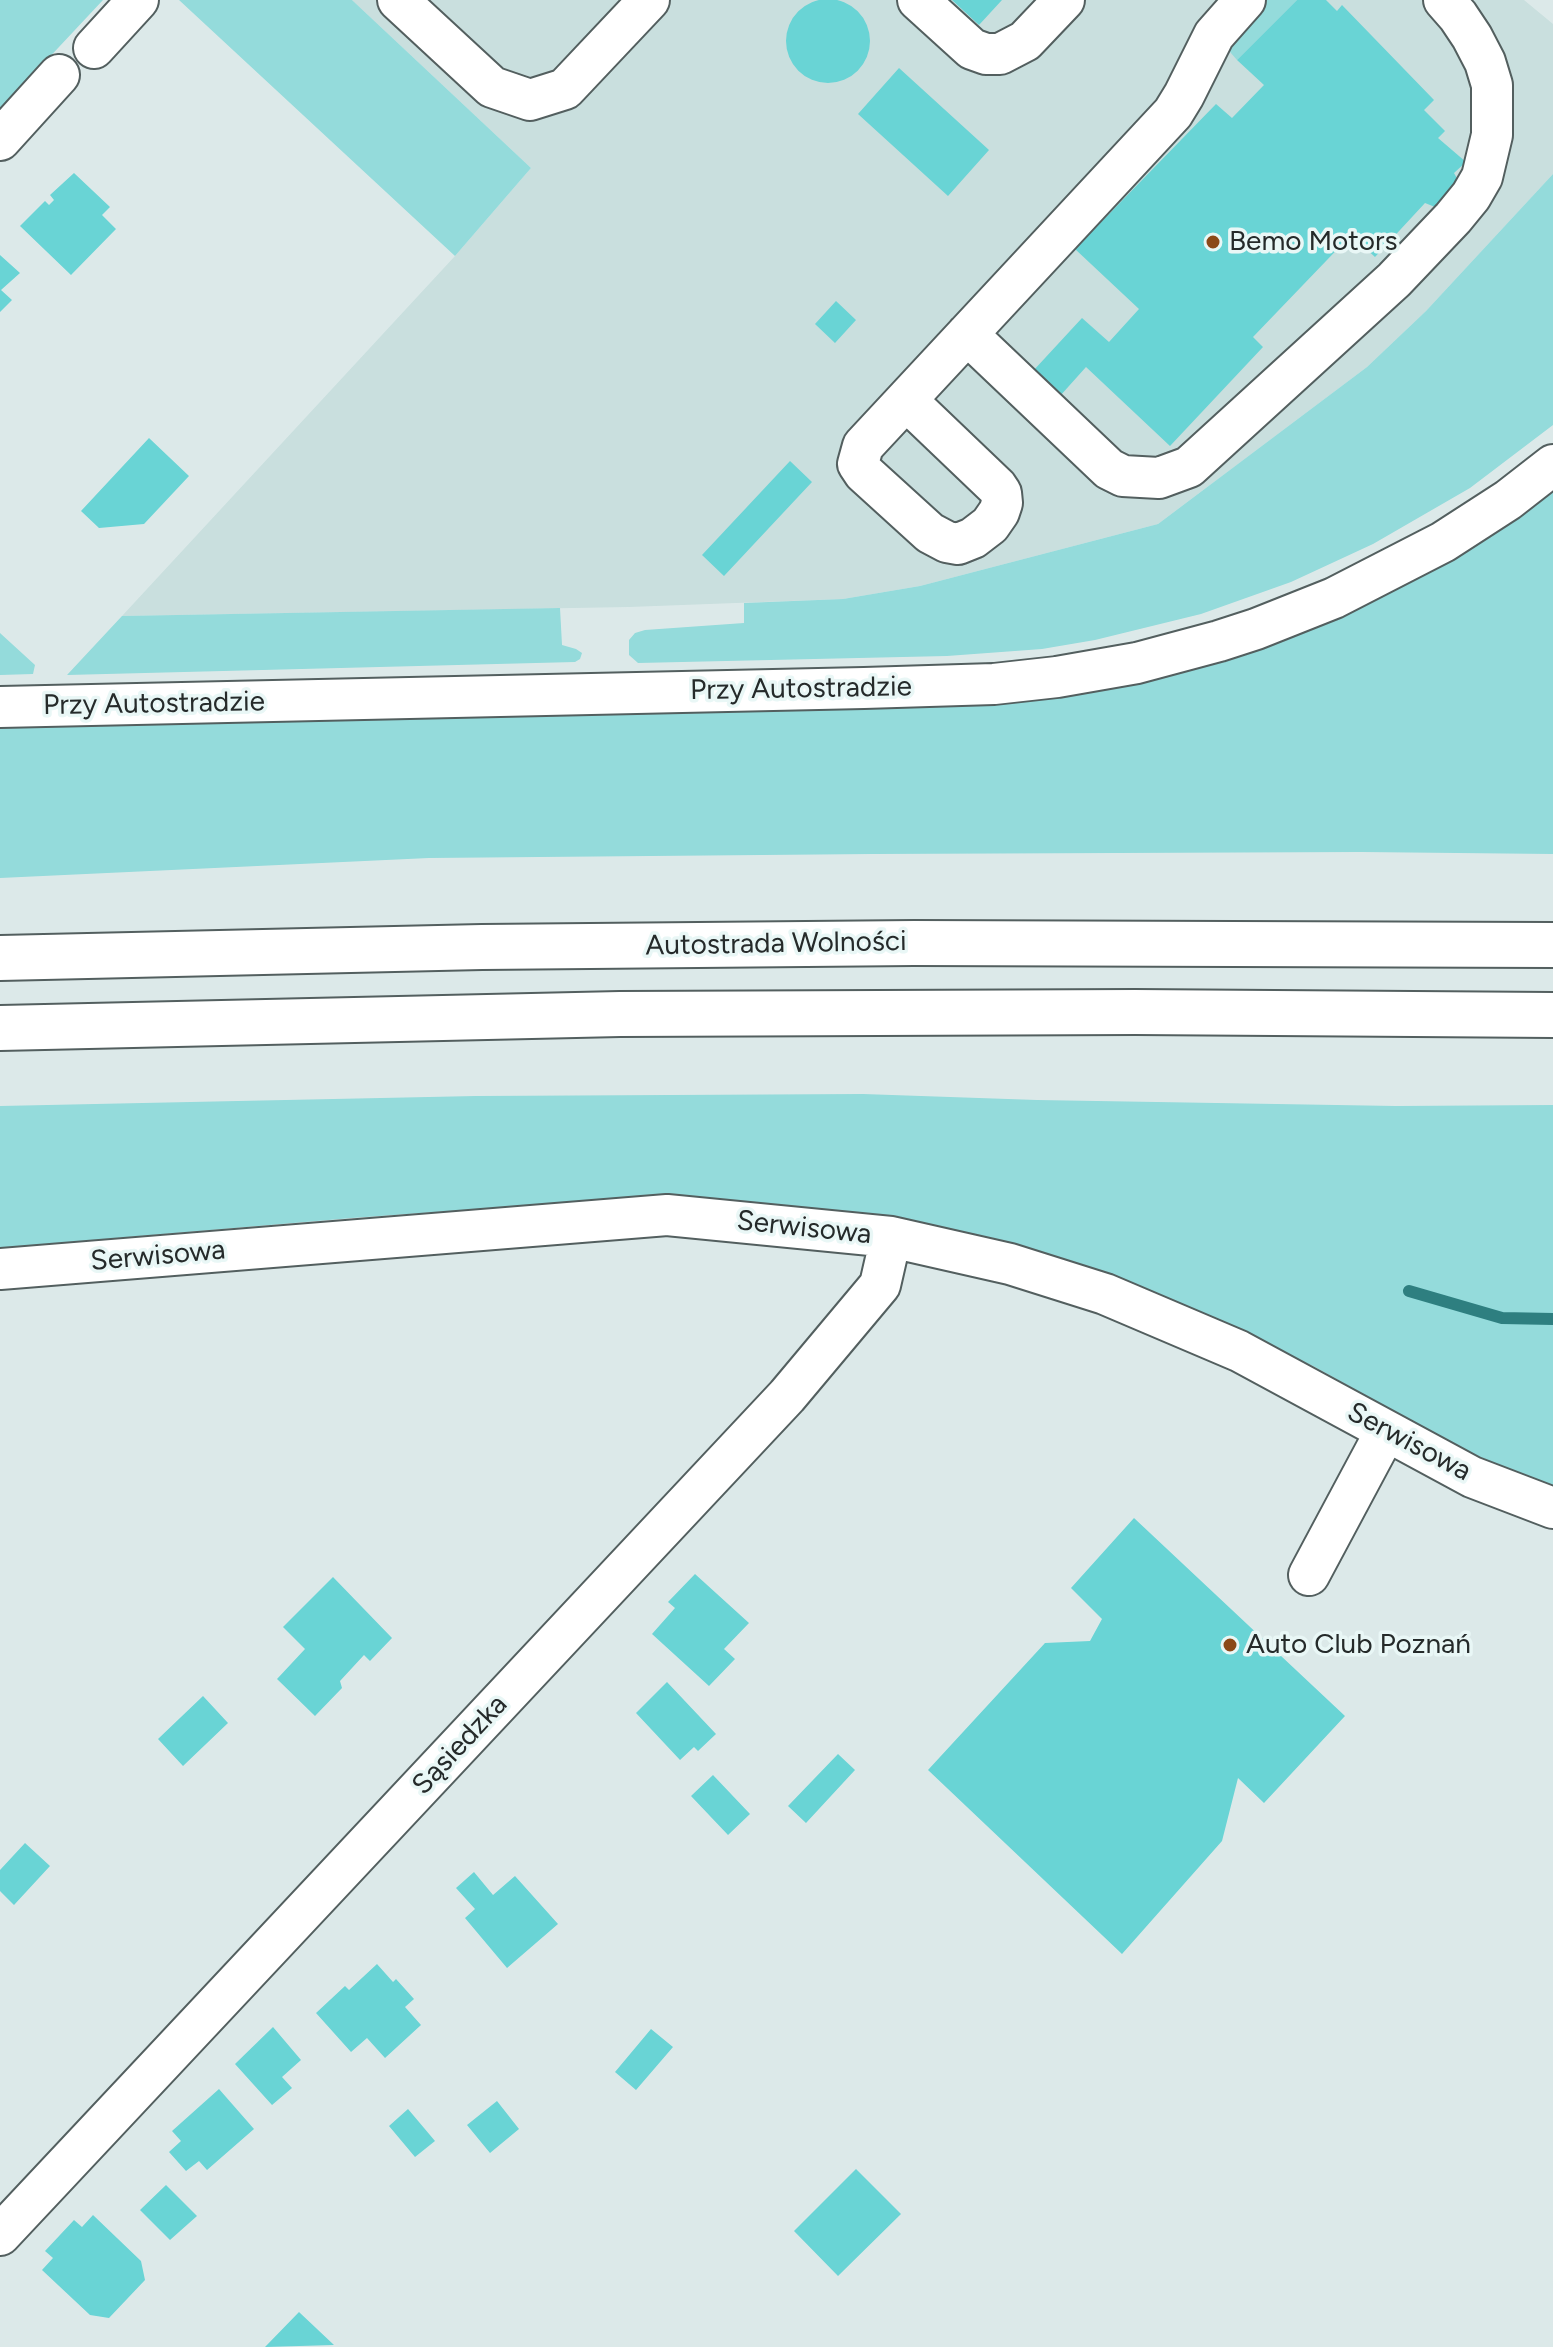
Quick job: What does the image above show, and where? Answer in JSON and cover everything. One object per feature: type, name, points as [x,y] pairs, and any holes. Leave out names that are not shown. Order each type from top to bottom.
[{"type":"highway","name":"Autostrada Wolności","points":[[0,958],[482,947],[899,943],[1553,945]]},
{"type":"highway","points":[[0,1028],[620,1014],[1135,1012],[1553,1015]]},
{"type":"street","points":[[94,48],[138,0]]},
{"type":"street","points":[[399,0],[492,87],[530,100],[565,89],[649,0]]},
{"type":"street","points":[[918,0],[972,49],[986,54],[1000,54],[1025,41],[1064,0]]},
{"type":"street","points":[[906,400],[1173,113],[1214,35],[1245,0]]},
{"type":"street","points":[[967,334],[1109,469],[1123,476],[1159,478],[1189,467],[1394,280],[1453,218],[1482,177],[1492,135],[1492,85],[1472,37],[1444,0]]},
{"type":"street","points":[[0,140],[59,75]]},
{"type":"street","name":"Przy Autostradzie","points":[[0,707],[864,688],[994,684],[1057,677],[1179,652],[1256,629],[1321,604],[1443,542],[1508,500],[1553,465]]},
{"type":"street","name":"Serwisowa","points":[[0,1269],[667,1215],[891,1237],[1010,1264],[1105,1294],[1239,1351],[1472,1477],[1553,1508]]},
{"type":"street","name":"Sąsiedzka","points":[[0,2235],[787,1396],[880,1285],[891,1237]]},
{"type":"street","points":[[1309,1575],[1386,1431]]},
{"type":"shaded area","points":[[0,0],[103,0],[0,110]]},
{"type":"shaded area","points":[[179,0],[352,0],[531,168],[455,256]]},
{"type":"shaded area","points":[[352,0],[1524,0],[1553,24],[1553,174],[1426,311],[1367,367],[1158,524],[920,586],[843,599],[629,607],[122,616],[455,256],[531,168]]},
{"type":"shaded area","points":[[1267,0],[1297,0],[1237,60],[1224,45]]},
{"type":"shaded area","points":[[1553,174],[1553,425],[1470,488],[1373,544],[1291,582],[1201,614],[1095,640],[1042,649],[947,656],[638,663],[629,655],[629,640],[635,633],[645,630],[744,623],[744,603],[843,599],[920,586],[1158,524],[1367,367],[1426,311]]},
{"type":"shaded area","points":[[1553,489],[1553,854],[1361,852],[429,858],[0,878],[0,727],[1128,684],[1229,659],[1287,638],[1382,596],[1432,571],[1486,538]]},
{"type":"shaded area","points":[[560,608],[562,645],[582,653],[575,662],[67,675],[122,616]]},
{"type":"shaded area","points":[[0,633],[35,665],[33,674],[0,675]]},
{"type":"shaded area","points":[[863,1094],[1396,1106],[1553,1105],[1553,1488],[1464,1450],[1313,1366],[1158,1293],[941,1228],[854,1213],[661,1196],[0,1248],[0,1106],[476,1096]]},
{"type":"building","points":[[820,-1],[836,-1],[852,6],[863,17],[870,41],[867,57],[858,71],[836,83],[820,83],[804,76],[793,65],[786,49],[786,33],[793,17],[804,6]]},
{"type":"building","points":[[952,0],[1002,0],[979,25]]},
{"type":"building","name":"Bemo Motors","points":[[1297,0],[1326,0],[1337,11],[1342,5],[1434,100],[1424,110],[1445,131],[1438,138],[1466,162],[1454,173],[1459,182],[1435,207],[1425,203],[1375,257],[1351,235],[1253,337],[1263,347],[1170,446],[1086,367],[1060,396],[1033,371],[1082,318],[1109,342],[1139,309],[1075,249],[1216,104],[1232,118],[1264,85],[1237,60]]},
{"type":"building","points":[[899,68],[989,150],[948,196],[858,114]]},
{"type":"building","points":[[74,173],[110,207],[102,215],[116,229],[71,275],[20,226],[45,201],[49,205],[54,200],[50,195]]},
{"type":"building","points":[[0,255],[20,273],[1,290],[12,300],[0,312]]},
{"type":"building","points":[[836,301],[856,320],[835,343],[815,324]]},
{"type":"building","points":[[149,438],[189,476],[144,524],[99,528],[81,511]]},
{"type":"building","points":[[790,461],[812,482],[724,576],[702,555]]},
{"type":"building","points":[[1134,1518],[1345,1716],[1264,1803],[1238,1778],[1222,1841],[1122,1954],[928,1770],[1045,1643],[1090,1641],[1102,1619],[1071,1588]]},
{"type":"building","points":[[695,1574],[749,1623],[724,1649],[735,1659],[709,1686],[652,1634],[675,1608],[668,1602]]},
{"type":"building","points":[[333,1577],[392,1638],[370,1661],[364,1655],[340,1681],[342,1688],[315,1716],[277,1679],[305,1649],[283,1627]]},
{"type":"building","points":[[667,1682],[716,1734],[698,1751],[694,1747],[680,1760],[636,1713]]},
{"type":"building","points":[[203,1696],[228,1723],[183,1766],[158,1739]]},
{"type":"building","points":[[838,1754],[855,1770],[806,1823],[788,1806]]},
{"type":"building","points":[[713,1775],[750,1814],[728,1835],[691,1796]]},
{"type":"building","points":[[25,1843],[50,1866],[14,1905],[0,1891],[0,1870]]},
{"type":"building","points":[[474,1872],[493,1895],[515,1876],[558,1924],[507,1968],[465,1918],[475,1909],[456,1888]]},
{"type":"building","points":[[377,1964],[414,1999],[405,2007],[421,2025],[385,2058],[367,2038],[351,2052],[316,2013],[345,1986],[349,1990]]},
{"type":"building","points":[[273,2027],[301,2060],[282,2077],[292,2088],[272,2105],[235,2064]]},
{"type":"building","points":[[651,2029],[673,2047],[636,2090],[615,2072]]},
{"type":"building","points":[[219,2089],[254,2129],[207,2170],[199,2161],[186,2171],[169,2152],[181,2141],[172,2131]]},
{"type":"building","points":[[497,2101],[519,2129],[490,2153],[467,2125]]},
{"type":"building","points":[[408,2109],[435,2141],[415,2157],[389,2126]]},
{"type":"building","points":[[856,2169],[901,2214],[838,2276],[794,2231]]},
{"type":"building","points":[[166,2185],[197,2216],[170,2240],[140,2210]]},
{"type":"building","points":[[93,2215],[141,2261],[145,2280],[109,2318],[90,2315],[42,2270],[53,2258],[45,2251],[74,2220],[82,2227]]},
{"type":"building","points":[[299,2312],[334,2345],[265,2347]]},
{"type":"waterway","points":[[1409,1291],[1502,1318],[1553,1319]]},
{"type":"place","name":"Bemo Motors","points":[[1213,242]]},
{"type":"place","name":"Auto Club Poznań","points":[[1230,1645]]}]
